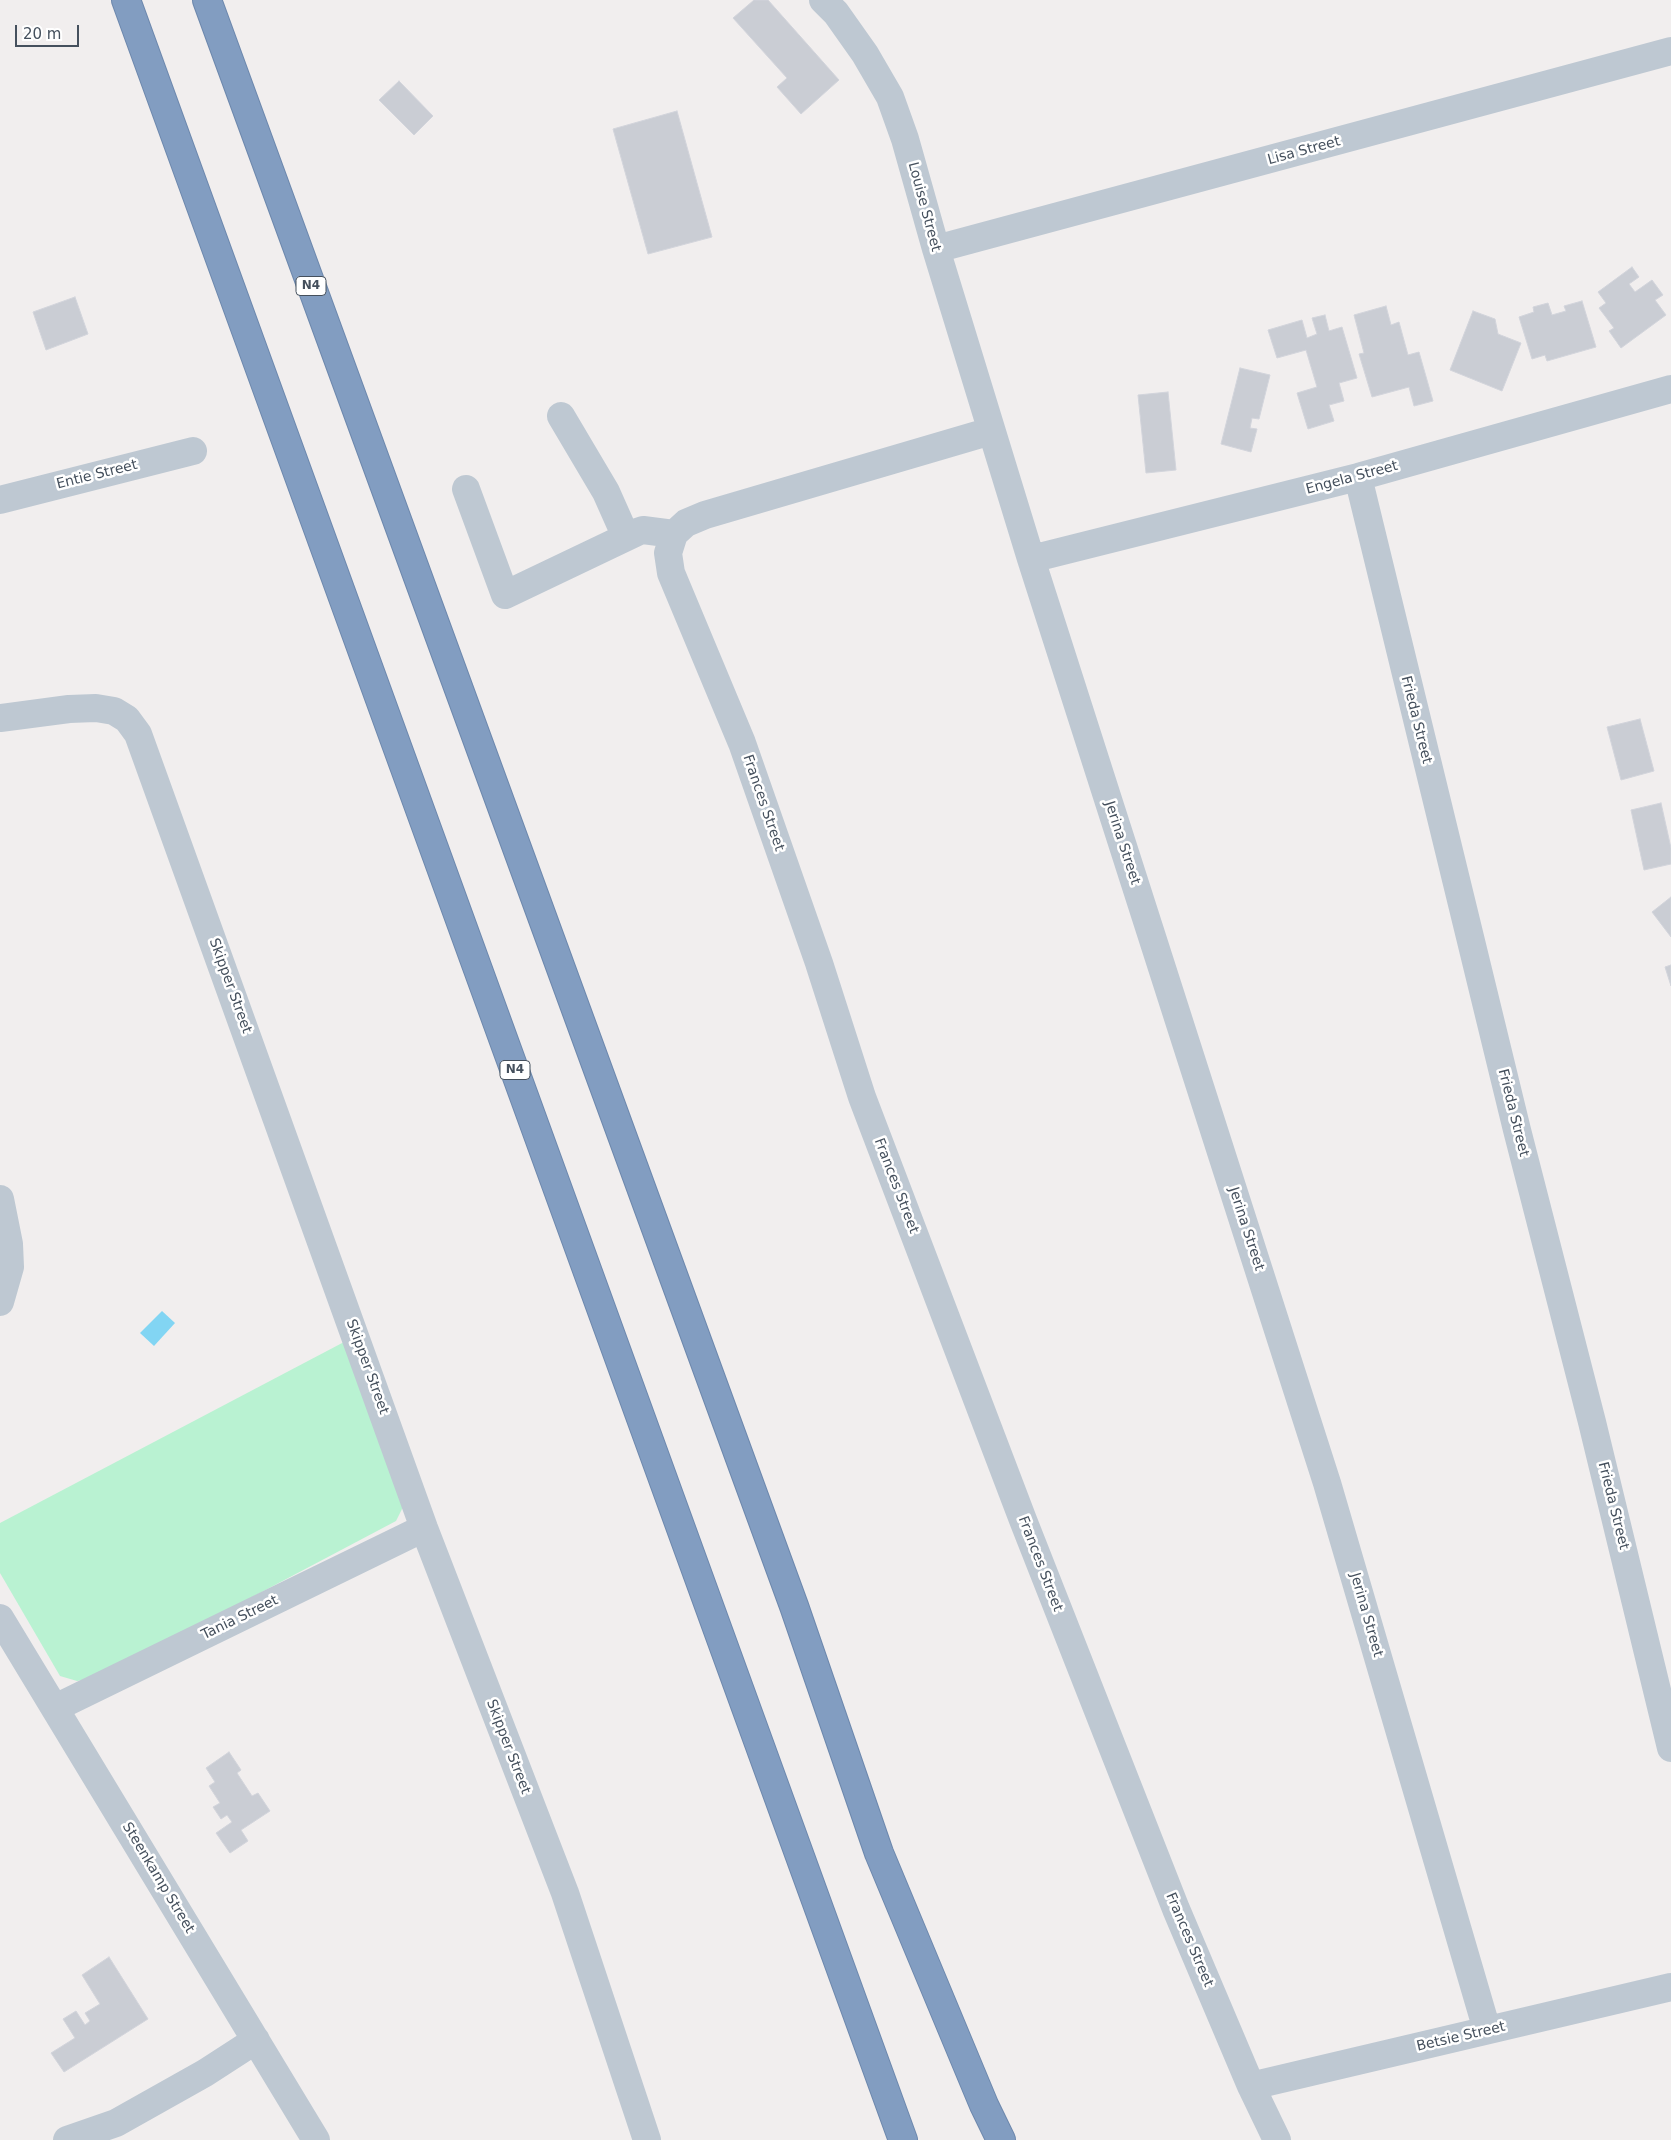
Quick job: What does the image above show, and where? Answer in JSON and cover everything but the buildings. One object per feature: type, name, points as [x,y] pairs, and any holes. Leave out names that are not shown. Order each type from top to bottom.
[{"type":"highway","name":"N4","points":[[126,0],[903,2140]]},
{"type":"highway","name":"N4","points":[[206,0],[784,1578],[879,1853],[984,2105],[1001,2140]]},
{"type":"street","name":"Louise Street","points":[[823,0],[836,13],[865,54],[890,98],[905,139],[991,431]]},
{"type":"street","name":"Lisa Street","points":[[936,249],[1671,51]]},
{"type":"street","name":"Engela Street","points":[[1031,559],[1358,478],[1671,389]]},
{"type":"street","points":[[561,416],[606,492],[626,537]]},
{"type":"street","points":[[466,489],[505,594],[643,530],[674,534],[686,523],[705,515],[991,431]]},
{"type":"street","name":"Jerina Street","points":[[991,431],[1324,1474],[1487,2030]]},
{"type":"street","name":"Entie Street","points":[[0,500],[193,451]]},
{"type":"street","name":"Frieda Street","points":[[1358,478],[1493,1035],[1592,1422],[1671,1748]]},
{"type":"street","name":"Frances Street","points":[[674,534],[668,553],[671,573],[742,743],[819,962],[862,1097],[1048,1585],[1176,1909],[1251,2086],[1277,2140]]},
{"type":"street","name":"Skipper Street","points":[[0,718],[69,709],[96,708],[114,711],[127,719],[138,734],[424,1528],[564,1893],[647,2140]]},
{"type":"street","points":[[0,1200],[10,1252],[10,1268],[0,1302]]},
{"type":"street","name":"Tania Street","points":[[56,1708],[424,1528]]},
{"type":"street","name":"Steenkamp Street","points":[[0,1618],[316,2140]]},
{"type":"street","name":"Betsie Street","points":[[1251,2086],[1671,1988]]},
{"type":"street","points":[[67,2140],[124,2119],[205,2073],[256,2040]]},
{"type":"green space","points":[[344,1342],[402,1494],[402,1509],[396,1521],[101,1677],[77,1681],[60,1676],[0,1573],[0,1523]]},
{"type":"water","points":[[162,1311],[175,1323],[154,1346],[140,1333]]}]
